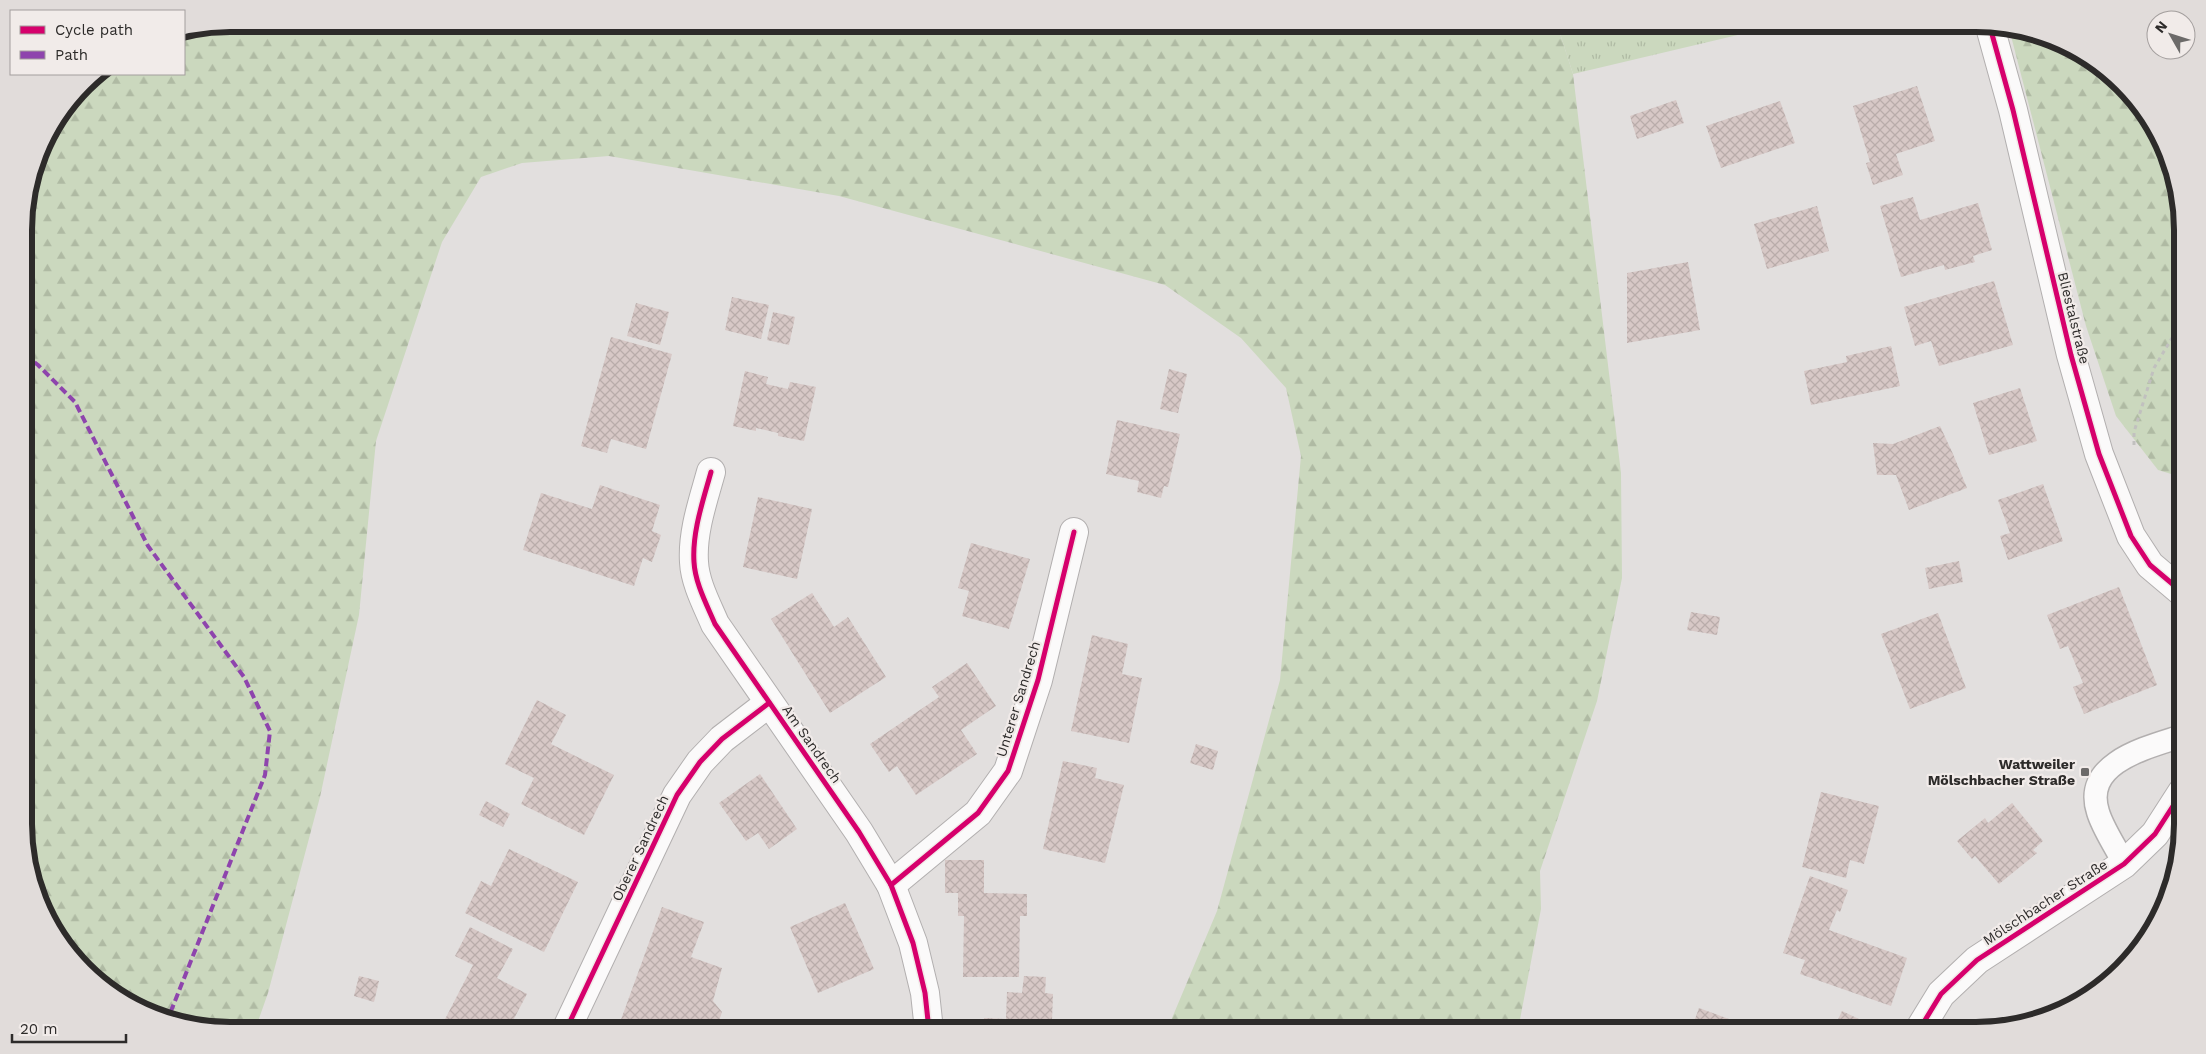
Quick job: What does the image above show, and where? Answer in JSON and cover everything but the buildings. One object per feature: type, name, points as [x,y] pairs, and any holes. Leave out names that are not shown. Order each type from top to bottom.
[{"type":"street","name":"Bliestalstraße","points":[[1992,33],[2013,110],[2071,355],[2099,454],[2131,536],[2150,565],[2174,585]]},
{"type":"street","name":"Am Sandrech","points":[[711,472],[694,538],[694,563],[702,593],[715,624],[859,832],[891,885],[913,943],[925,993],[928,1022]]},
{"type":"street","name":"Unterer Sandrech","points":[[891,885],[978,813],[1008,771],[1038,680],[1074,532]]},
{"type":"street","name":"Oberer Sandrech","points":[[570,1022],[677,795],[700,762],[722,739],[770,703]]},
{"type":"street","name":"Mölschbacher Straße","points":[[1924,1022],[1941,994],[1976,960],[2124,864],[2155,834],[2174,804]]},
{"type":"lane","points":[[2124,864],[2098,812],[2096,797],[2100,780],[2117,761],[2174,739]]},
{"type":"path","points":[[2134,449],[2134,432],[2154,368],[2174,335]]},
{"type":"green space","points":[[230,32],[1560,32],[1573,74],[1621,473],[1622,578],[1597,701],[1540,871],[1541,909],[1520,1022],[1170,1022],[1217,911],[1280,680],[1301,456],[1286,388],[1241,338],[1165,285],[839,196],[609,156],[522,163],[481,177],[442,242],[376,441],[359,615],[320,797],[268,993],[258,1022],[230,1022],[192,1018],[167,1011],[131,995],[90,964],[73,944],[53,911],[43,887],[36,862],[32,824],[32,230],[34,204],[43,167],[59,131],[90,90],[108,75],[185,75],[185,38]]},
{"type":"green space","points":[[1560,32],[1750,32],[1573,74]]},
{"type":"green space","points":[[2011,35],[2039,43],[2075,59],[2116,90],[2147,131],[2163,167],[2170,192],[2174,230],[2174,475],[2158,470],[2116,416],[2086,326]]},
{"type":"marked path","points":[[32,360],[75,402],[148,546],[244,677],[270,731],[265,775],[171,1012]]},
{"type":"cycle path","points":[[1992,33],[2013,110],[2071,355],[2099,454],[2131,536],[2150,565],[2174,585]]},
{"type":"cycle path","points":[[711,472],[699,517],[694,551],[695,570],[702,594],[715,624],[859,832],[891,885],[913,943],[925,993],[928,1022]]},
{"type":"cycle path","points":[[891,885],[978,813],[1008,771],[1038,680],[1074,532]]},
{"type":"cycle path","points":[[570,1022],[677,795],[700,762],[722,739],[769,703]]},
{"type":"cycle path","points":[[1924,1022],[1941,994],[1977,960],[2124,864],[2155,834],[2174,804]]},
{"type":"place","name":"Wattweiler Mölschbacher Straße","points":[[2085,772]]}]
